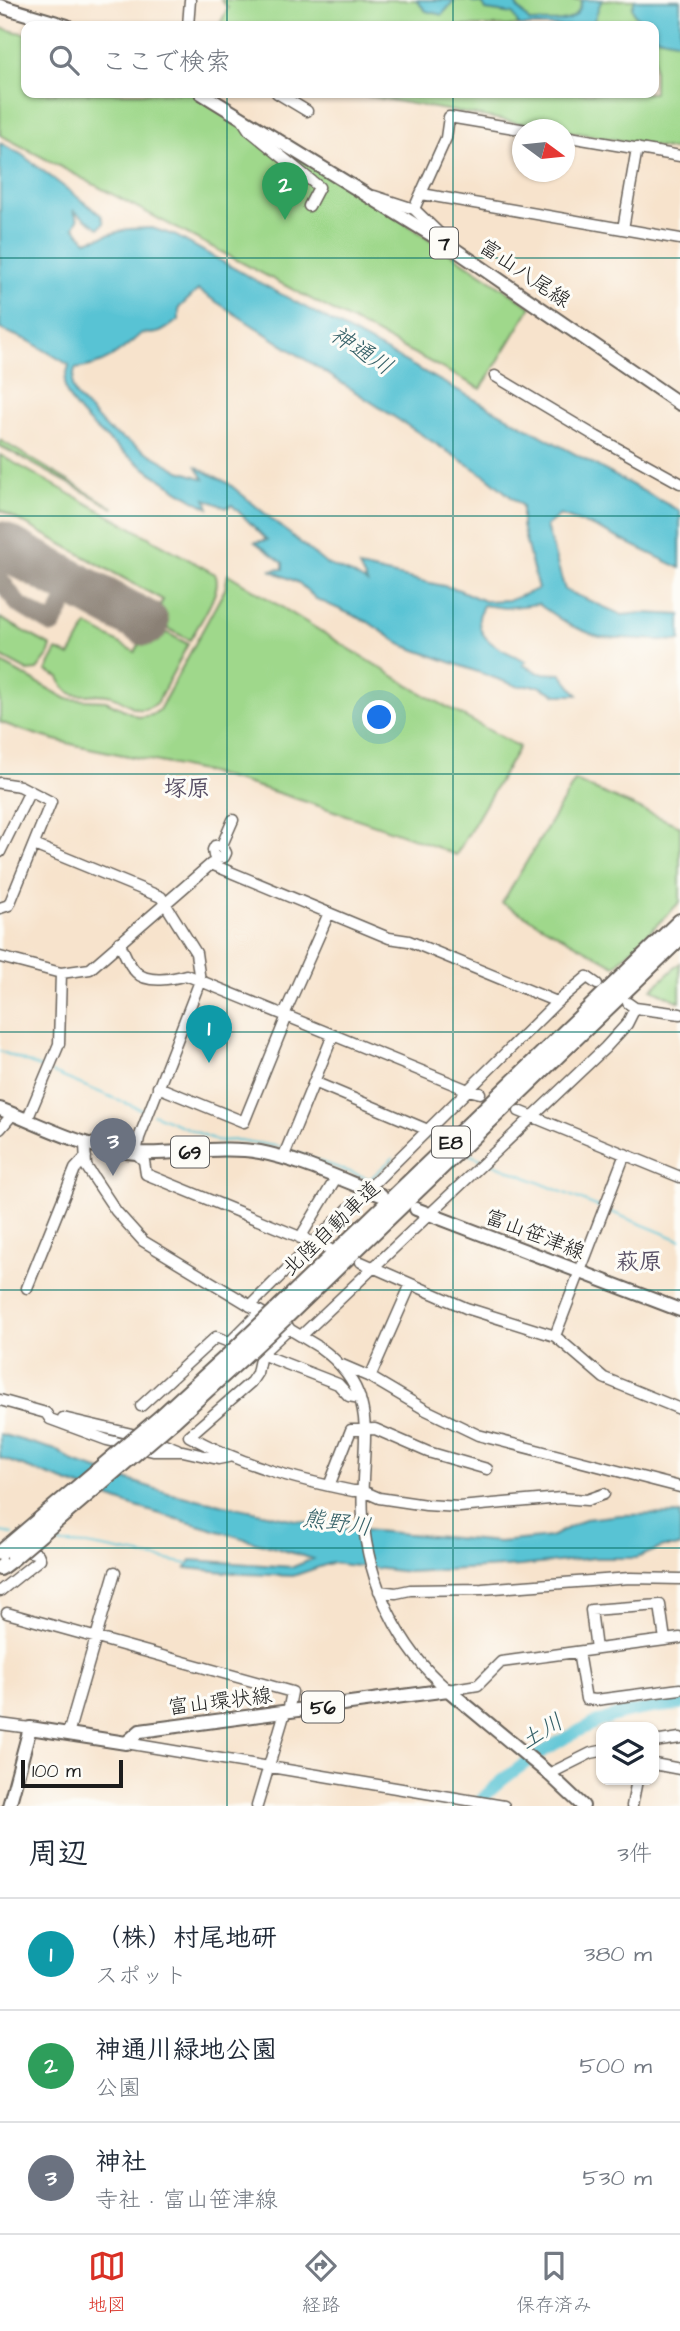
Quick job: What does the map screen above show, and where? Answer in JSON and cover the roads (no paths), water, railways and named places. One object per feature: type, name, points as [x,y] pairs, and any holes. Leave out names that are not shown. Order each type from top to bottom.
[{"type":"highway","name":"北陸自動車道","points":[[0,1568],[4,1555],[168,1418],[235,1351],[283,1319],[632,976],[680,921]]},
{"type":"highway","name":"北陸自動車道","points":[[632,976],[680,938]]},
{"type":"main road","points":[[0,6],[50,21]]},
{"type":"main road","name":"富山八尾線","points":[[209,98],[453,248],[680,404]]},
{"type":"main road","name":"69","points":[[0,1109],[85,1150],[136,1153],[233,1150],[258,1152],[283,1158],[381,1195]]},
{"type":"main road","name":"富山笹津線","points":[[416,1209],[680,1310]]},
{"type":"main road","points":[[448,1690],[583,1806]]},
{"type":"main road","name":"富山環状線","points":[[126,1743],[140,1731],[448,1690]]},
{"type":"main road","points":[[9,1806],[30,1728],[126,1743]]},
{"type":"street","points":[[188,21],[190,0]]},
{"type":"street","points":[[285,98],[307,111]]},
{"type":"street","points":[[239,116],[249,130],[319,187],[309,206]]},
{"type":"street","points":[[414,209],[446,138],[449,117],[512,128]]},
{"type":"street","points":[[575,138],[680,156]]},
{"type":"street","points":[[623,229],[637,148]]},
{"type":"street","points":[[364,192],[414,209],[453,248]]},
{"type":"street","points":[[422,194],[680,239]]},
{"type":"street","points":[[495,376],[680,483]]},
{"type":"street","points":[[0,783],[20,786],[51,802],[9,905],[0,908]]},
{"type":"street","points":[[0,852],[30,791]]},
{"type":"street","points":[[0,957],[61,972],[90,969],[211,864],[226,855],[222,845],[233,820]]},
{"type":"street","points":[[34,845],[161,897],[196,953],[200,981],[139,1138],[136,1153],[144,1161],[146,1174],[329,1249]]},
{"type":"street","points":[[215,862],[389,938],[409,941],[557,1002]]},
{"type":"street","points":[[158,1087],[244,1122],[328,913]]},
{"type":"street","points":[[119,942],[135,972],[143,977],[171,979],[186,975],[480,1093]]},
{"type":"street","points":[[27,1120],[59,1044],[61,972]]},
{"type":"street","points":[[250,1306],[557,1002],[587,977],[597,985]]},
{"type":"street","points":[[301,1336],[605,1048],[627,1024],[632,1005],[680,1014]]},
{"type":"street","points":[[283,1158],[333,1035]]},
{"type":"street","points":[[314,1082],[428,1130]]},
{"type":"street","points":[[519,1111],[680,1177]]},
{"type":"street","points":[[0,1129],[13,1114]]},
{"type":"street","points":[[27,1288],[85,1150]]},
{"type":"street","points":[[85,1150],[86,1166],[116,1211],[143,1241],[260,1312],[283,1319],[301,1336],[341,1364],[370,1377],[425,1410],[478,1435],[680,1487]]},
{"type":"street","points":[[555,1336],[625,1154]]},
{"type":"street","points":[[300,1238],[336,1178]]},
{"type":"street","points":[[360,1262],[466,1308],[555,1336],[604,1378],[680,1409]]},
{"type":"street","points":[[370,1377],[411,1284]]},
{"type":"street","points":[[235,1351],[260,1312]]},
{"type":"street","points":[[283,1319],[261,1354],[257,1373],[251,1382],[189,1436],[228,1457],[291,1478],[379,1498],[426,1505],[459,1507],[561,1498],[587,1500],[604,1494]]},
{"type":"street","points":[[141,1406],[216,1336],[235,1351],[261,1354],[338,1384],[349,1396],[360,1398]]},
{"type":"street","points":[[341,1364],[357,1390],[364,1409],[365,1539],[378,1590],[413,1652],[448,1690],[478,1685],[501,1662],[680,1638]]},
{"type":"street","points":[[0,1400],[46,1413],[50,1419],[107,1440],[153,1451],[183,1451],[218,1459],[228,1457]]},
{"type":"street","points":[[329,1486],[351,1430],[375,1429],[428,1452],[487,1469]]},
{"type":"street","points":[[182,1437],[201,1450],[209,1447]]},
{"type":"street","points":[[0,1545],[38,1554],[40,1559],[0,1591]]},
{"type":"street","points":[[68,1734],[114,1573]]},
{"type":"street","points":[[378,1590],[482,1589],[630,1578],[680,1580]]},
{"type":"street","points":[[596,1649],[591,1610],[660,1605],[665,1640]]},
{"type":"street","points":[[7,1614],[292,1692],[257,1806]]},
{"type":"street","points":[[578,1652],[586,1699],[680,1689]]},
{"type":"street","points":[[0,1724],[30,1728]]},
{"type":"street","points":[[659,1741],[680,1738]]},
{"type":"street","points":[[126,1743],[501,1806]]},
{"type":"street","points":[[547,1773],[596,1752]]},
{"type":"street","points":[[659,1765],[680,1769]]},
{"type":"street","points":[[632,1806],[636,1785]]},
{"type":"water","points":[[416,0],[455,0],[442,15],[426,11]]},
{"type":"water","points":[[470,0],[517,0],[517,7],[529,21],[516,21],[513,14],[486,10],[482,3]]},
{"type":"water","points":[[582,0],[603,0],[594,21],[562,21],[575,15]]},
{"type":"water","points":[[635,0],[680,0],[680,42],[659,37],[659,21],[641,21],[632,8]]},
{"type":"water","name":"神通川","points":[[0,143],[21,154],[101,215],[104,223],[99,228],[73,210],[78,219],[74,227],[86,241],[128,229],[152,228],[176,236],[680,511],[680,568],[595,527],[560,515],[546,526],[565,590],[622,615],[680,615],[680,641],[599,637],[569,625],[538,604],[505,608],[483,605],[479,622],[481,630],[490,642],[526,661],[523,665],[539,673],[561,674],[578,695],[557,695],[539,686],[517,686],[402,645],[368,622],[316,599],[299,583],[270,570],[283,569],[283,563],[255,542],[267,540],[232,505],[226,508],[206,499],[209,508],[174,488],[127,455],[85,418],[71,401],[65,386],[69,365],[29,341],[0,329]],"holes":[[[198,290],[487,477],[522,506],[522,526],[538,589],[510,600],[484,601],[457,589],[359,567],[367,583],[326,564],[228,483],[197,467],[204,479],[180,471],[108,430],[76,396],[72,386],[75,369],[111,357],[142,333],[154,334],[166,329],[179,320],[179,308]]]},
{"type":"water","points":[[0,1434],[56,1450],[74,1462],[168,1493],[329,1527],[499,1542],[551,1537],[585,1519],[620,1515],[680,1514],[680,1547],[663,1547],[637,1558],[594,1558],[521,1566],[408,1572],[331,1563],[293,1576],[186,1568],[191,1560],[293,1567],[313,1559],[133,1506],[0,1458]]},
{"type":"waterway","points":[[0,1051],[44,1069]]},
{"type":"waterway","points":[[53,1073],[145,1111]]},
{"type":"waterway","points":[[153,1114],[218,1141],[239,1140],[281,1147]]},
{"type":"waterway","points":[[427,1138],[442,1143]]},
{"type":"waterway","points":[[290,1151],[370,1179],[393,1158]]},
{"type":"waterway","points":[[466,1153],[481,1159]]},
{"type":"waterway","points":[[489,1162],[601,1208]]},
{"type":"waterway","points":[[609,1211],[680,1240]]},
{"type":"waterway","points":[[0,1532],[13,1534]]},
{"type":"waterway","points":[[42,1540],[87,1545],[188,1564]]},
{"type":"waterway","name":"土川","points":[[476,1806],[520,1767],[558,1742],[595,1723],[645,1709],[680,1705]]},
{"type":"place","name":"神通川緑地公園","points":[[285,220]]},
{"type":"place","name":"（株）村尾地研","points":[[209,1063]]},
{"type":"place","name":"神社","points":[[113,1176]]},
{"type":"district","name":"塚原","points":[[187,788]]},
{"type":"district","name":"萩原","points":[[639,1261]]},
{"type":"water label","name":"熊野川","points":[[337,1522]]}]
